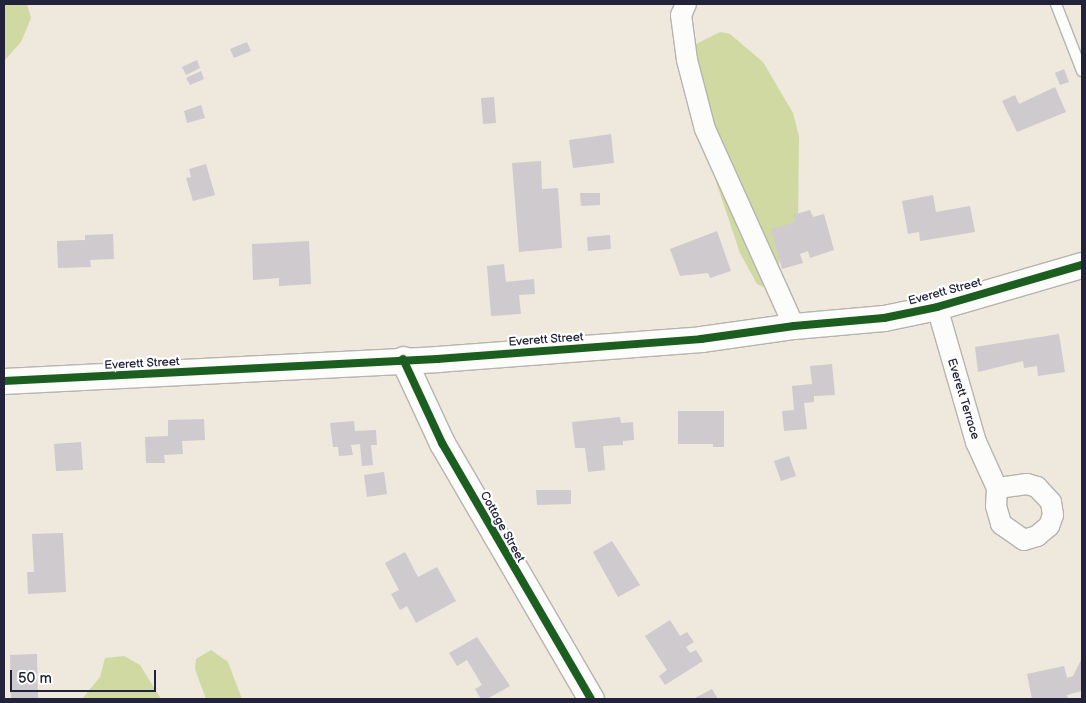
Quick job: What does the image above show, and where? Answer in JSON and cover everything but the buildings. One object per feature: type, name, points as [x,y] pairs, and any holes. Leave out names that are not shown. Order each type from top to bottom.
[{"type":"street","points":[[686,4],[681,15],[687,60],[705,128],[794,326]]},
{"type":"street","name":"Everett Street","points":[[4,381],[404,360],[701,339],[794,326],[884,318],[937,307],[1082,265]]},
{"type":"street","name":"Everett Terrace","points":[[937,307],[976,442],[997,488]]},
{"type":"street","name":"Cottage Street","points":[[404,360],[442,443],[591,699]]},
{"type":"lane","points":[[1056,4],[1082,71]]},
{"type":"green space","points":[[4,4],[27,4],[31,18],[21,42],[4,61]]},
{"type":"green space","points":[[720,32],[730,34],[763,62],[793,113],[799,136],[798,224],[780,259],[772,291],[757,284],[740,253],[705,149],[692,55],[696,44]]},
{"type":"green space","points":[[211,650],[228,662],[242,699],[206,699],[195,669],[196,659]]},
{"type":"green space","points":[[124,656],[140,665],[161,699],[82,699],[100,677],[105,658]]},
{"type":"cycle path","points":[[4,381],[437,359],[701,339],[794,326],[884,318],[937,307],[1082,265]]},
{"type":"cycle path","points":[[403,359],[442,443],[591,699]]}]
